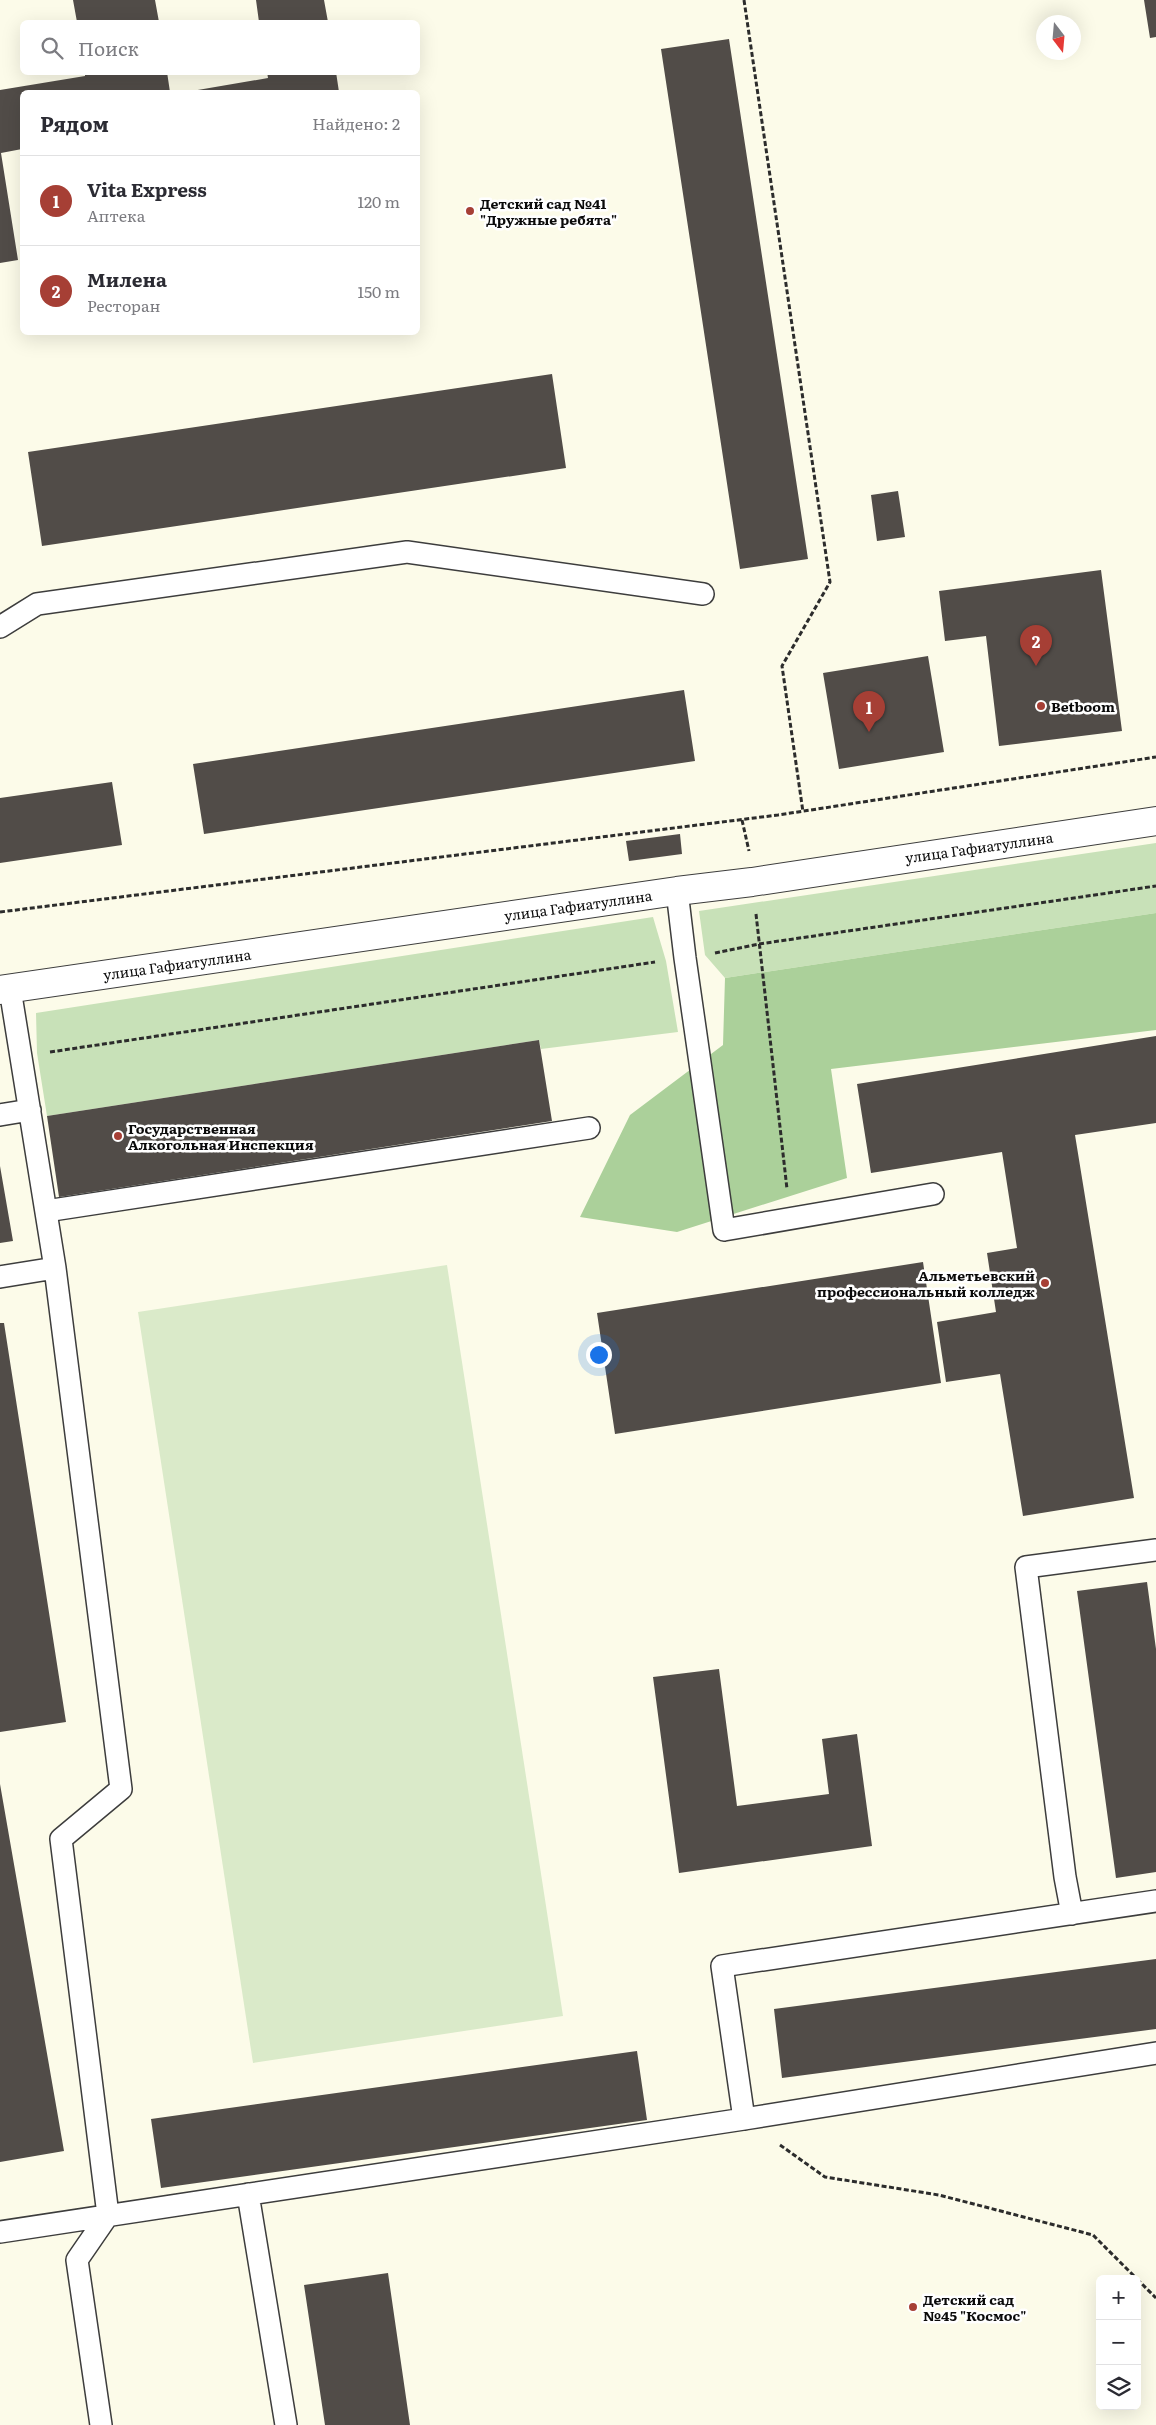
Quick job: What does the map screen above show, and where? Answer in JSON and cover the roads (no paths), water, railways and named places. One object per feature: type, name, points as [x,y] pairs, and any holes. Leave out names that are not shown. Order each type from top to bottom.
[{"type":"street","name":"улица Гафиатуллина","points":[[5,990],[678,891],[752,882],[1156,821]]},
{"type":"lane","points":[[0,626],[37,604],[407,552],[703,594]]},
{"type":"lane","points":[[678,891],[685,958],[724,1230],[933,1194]]},
{"type":"lane","points":[[5,990],[21,1056],[55,1268],[122,1789],[61,1839],[108,2215],[78,2260],[101,2425]]},
{"type":"lane","points":[[0,1115],[30,1110]]},
{"type":"lane","points":[[46,1211],[589,1128]]},
{"type":"lane","points":[[0,1277],[55,1268]]},
{"type":"lane","points":[[1072,1914],[1064,1877],[1026,1567],[1156,1550]]},
{"type":"lane","points":[[744,2119],[722,1966],[1156,1902]]},
{"type":"lane","points":[[0,2232],[744,2119],[1156,2053]]},
{"type":"lane","points":[[248,2194],[286,2425]]},
{"type":"place","name":"Детский сад №41 \"Дружные ребята\"","points":[[470,211]]},
{"type":"place","name":"Милена","points":[[1036,666]]},
{"type":"place","name":"Betboom","points":[[1041,706]]},
{"type":"place","name":"Vita Express","points":[[869,732]]},
{"type":"place","name":"Государственная Алкогольная Инспекция","points":[[118,1136]]},
{"type":"place","name":"Альметьевский профессиональный колледж","points":[[1045,1283]]},
{"type":"place","name":"Детский сад №45 \"Космос\"","points":[[913,2307]]}]
